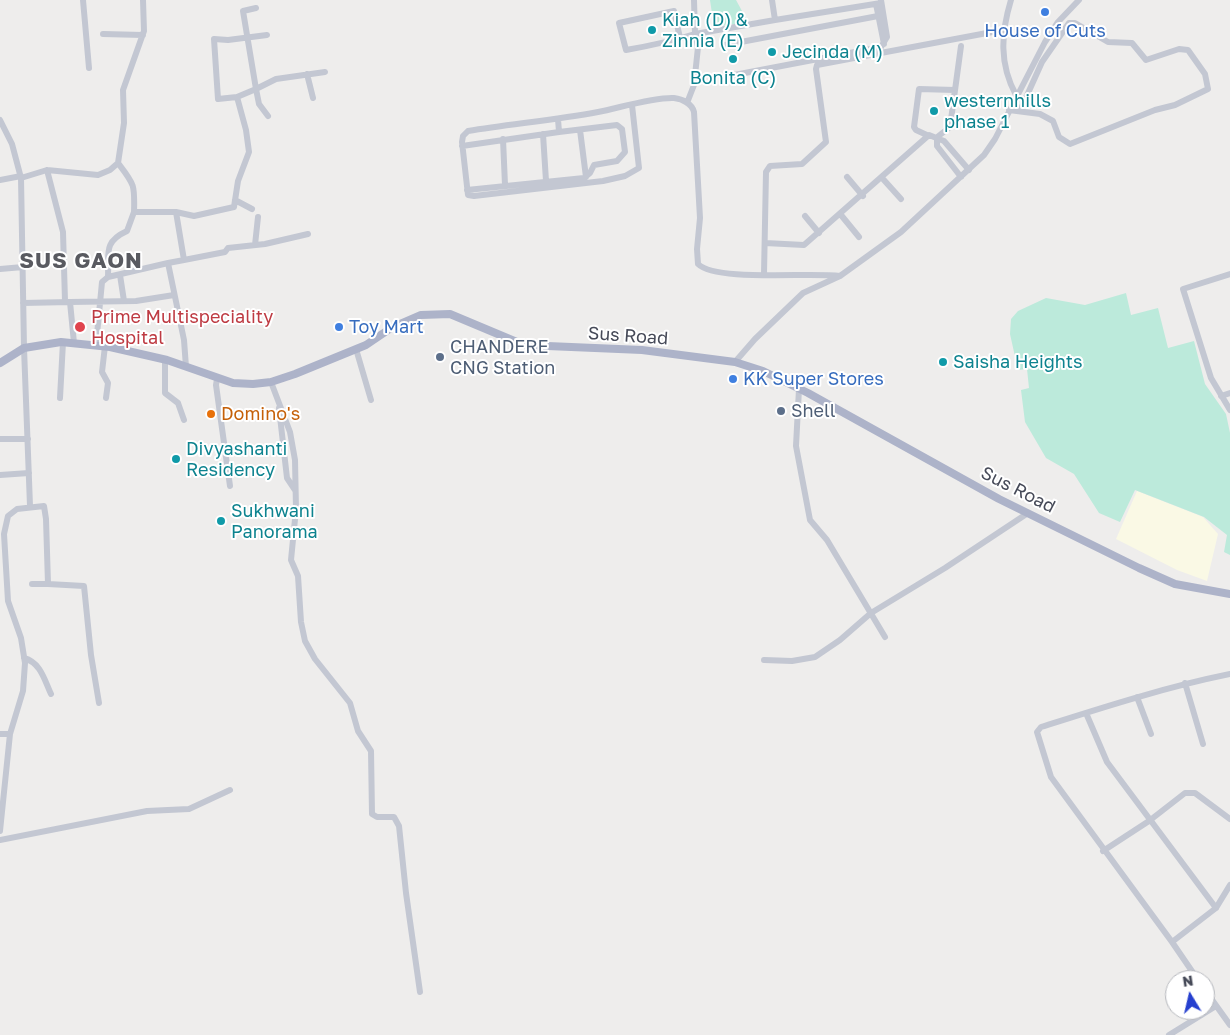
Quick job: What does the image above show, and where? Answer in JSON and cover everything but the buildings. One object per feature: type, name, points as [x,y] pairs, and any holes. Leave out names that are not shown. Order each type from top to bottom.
[{"type":"main road","name":"Sus Road","points":[[0,363],[24,348],[63,342],[105,346],[165,360],[217,379],[234,383],[271,382],[356,349],[391,328],[421,315],[450,314],[524,345],[642,350],[735,362],[763,372],[799,389],[1028,512],[1175,584],[1230,594]]},
{"type":"street","points":[[83,0],[89,68]]},
{"type":"street","points":[[0,180],[47,170],[98,174],[110,170],[118,163],[124,124],[123,90],[143,35],[145,16],[143,0]]},
{"type":"street","points":[[687,103],[694,85],[698,47],[695,34],[694,0]]},
{"type":"street","points":[[772,0],[775,20]]},
{"type":"street","points":[[1011,0],[1003,30],[1004,67],[1016,95]]},
{"type":"street","points":[[735,362],[804,293],[840,276],[901,232],[969,170],[992,144],[1045,42],[1058,22],[1079,0]]},
{"type":"street","points":[[680,38],[674,11],[619,23],[625,50],[680,38],[695,34],[875,2]]},
{"type":"street","points":[[875,2],[884,44]]},
{"type":"street","points":[[729,76],[881,47],[887,37],[875,2]]},
{"type":"street","points":[[256,8],[243,11],[259,104],[268,116]]},
{"type":"street","points":[[726,45],[878,16]]},
{"type":"street","points":[[1009,110],[1020,112],[1040,114],[1053,120],[1058,137],[1070,144],[1155,110],[1175,105],[1208,89],[1205,74],[1188,50],[1179,49],[1146,60],[1132,43],[1108,42],[1075,23],[1069,23],[1042,62],[1020,112]]},
{"type":"street","points":[[764,274],[768,169],[777,165],[802,164],[826,144],[817,65],[982,32],[1003,30]]},
{"type":"street","points":[[103,34],[143,35]]},
{"type":"street","points":[[267,34],[248,38],[214,39],[218,99],[237,97],[276,79],[325,72]]},
{"type":"street","points":[[961,46],[950,127],[937,138],[937,146],[961,177]]},
{"type":"street","points":[[307,74],[313,98]]},
{"type":"street","points":[[956,90],[919,89],[914,127],[916,130],[944,141],[969,170]]},
{"type":"street","points":[[134,212],[176,212],[194,216],[231,209],[235,200],[238,181],[249,152],[246,130],[237,97]]},
{"type":"street","points":[[632,105],[639,168],[625,176],[474,196],[468,194],[462,146],[463,136],[468,131],[558,119],[632,105],[673,98],[687,103],[694,112],[700,218],[697,249],[698,264],[712,272],[840,276]]},
{"type":"street","points":[[558,119],[560,132]]},
{"type":"street","points":[[0,120],[12,144],[21,177],[24,348],[30,506]]},
{"type":"street","points":[[462,146],[617,125],[622,129],[625,152],[623,156],[617,161],[594,165],[586,177]]},
{"type":"street","points":[[580,130],[586,177]]},
{"type":"street","points":[[543,134],[546,181]]},
{"type":"street","points":[[765,243],[801,246],[841,215],[929,136]]},
{"type":"street","points":[[503,139],[505,185]]},
{"type":"street","points":[[108,277],[110,243],[114,237],[127,231],[134,212],[135,190],[132,179],[118,163]]},
{"type":"street","points":[[47,170],[63,232],[68,302],[74,343]]},
{"type":"street","points":[[110,170],[125,172]]},
{"type":"street","points":[[467,190],[586,177]]},
{"type":"street","points":[[846,178],[863,196]]},
{"type":"street","points":[[882,178],[901,199]]},
{"type":"street","points":[[235,200],[252,209]]},
{"type":"street","points":[[176,212],[184,260]]},
{"type":"street","points":[[841,215],[859,237]]},
{"type":"street","points":[[255,245],[258,216]]},
{"type":"street","points":[[805,216],[819,233]]},
{"type":"street","points":[[96,345],[102,282],[108,277],[168,262],[225,252],[228,248],[255,245],[308,234]]},
{"type":"street","points":[[168,262],[184,340],[186,367]]},
{"type":"street","points":[[0,269],[23,267]]},
{"type":"street","points":[[1230,274],[1183,289],[1211,378],[1230,410]]},
{"type":"street","points":[[120,275],[124,301]]},
{"type":"street","points":[[23,303],[124,301],[174,295]]},
{"type":"street","points":[[60,398],[63,342]]},
{"type":"street","points":[[105,346],[102,372],[108,383],[106,398]]},
{"type":"street","points":[[356,349],[371,400]]},
{"type":"street","points":[[165,360],[165,393],[178,403],[184,420]]},
{"type":"street","points":[[217,379],[216,385],[230,486]]},
{"type":"street","points":[[271,382],[290,432],[295,460],[291,560],[298,576],[301,622],[304,635],[315,659],[350,703],[358,731],[371,752],[372,814],[377,817],[394,817],[399,826],[420,992]]},
{"type":"street","points":[[799,389],[796,446],[810,520],[827,540],[885,638]]},
{"type":"street","points":[[1221,396],[1230,392]]},
{"type":"street","points":[[0,439],[28,439]]},
{"type":"street","points":[[0,475],[29,473]]},
{"type":"street","points":[[0,831],[10,734],[23,691],[24,658],[21,638],[8,601],[3,564],[4,534],[8,516],[16,509],[44,506],[48,584]]},
{"type":"street","points":[[764,660],[792,661],[815,657],[840,640],[871,613],[945,568],[1028,512]]},
{"type":"street","points":[[32,584],[84,586],[91,656],[99,703]]},
{"type":"street","points":[[24,658],[34,661],[41,671],[50,694]]},
{"type":"street","points":[[1191,970],[1051,777],[1037,734],[1041,727],[1137,697],[1185,683],[1230,674]]},
{"type":"street","points":[[1185,683],[1203,744]]},
{"type":"street","points":[[1137,697],[1151,734]]},
{"type":"street","points":[[1086,713],[1107,762],[1149,821],[1216,908]]},
{"type":"street","points":[[0,734],[10,734]]},
{"type":"street","points":[[0,840],[147,812],[189,809],[230,790]]},
{"type":"street","points":[[1103,851],[1149,821],[1182,794],[1188,792],[1195,793],[1230,819]]},
{"type":"street","points":[[1172,942],[1216,908],[1230,885]]},
{"type":"street","points":[[1169,1035],[1216,1006],[1230,1025]]},
{"type":"shaded area","points":[[1137,491],[1203,517],[1218,534],[1207,581],[1177,570],[1116,539]]},
{"type":"green space","points":[[710,0],[736,0],[748,22],[714,27]]},
{"type":"green space","points":[[1126,293],[1131,315],[1158,308],[1168,348],[1194,341],[1205,384],[1226,414],[1230,433],[1230,555],[1224,552],[1227,535],[1204,517],[1135,490],[1120,522],[1099,513],[1074,474],[1046,458],[1025,422],[1021,390],[1029,388],[1027,369],[1018,370],[1010,334],[1011,319],[1018,311],[1046,298],[1085,305]]},
{"type":"place","name":"House of Cuts","points":[[1045,12]]},
{"type":"place","name":"Kiah (D) & Zinnia (E)","points":[[652,30]]},
{"type":"place","name":"Jecinda (M)","points":[[772,52]]},
{"type":"place","name":"Bonita (C)","points":[[733,59]]},
{"type":"place","name":"westernhills phase 1","points":[[934,111]]},
{"type":"place","name":"Prime Multispeciality Hospital","points":[[80,327]]},
{"type":"place","name":"Toy Mart","points":[[339,327]]},
{"type":"place","name":"CHANDERE CNG Station","points":[[440,357]]},
{"type":"place","name":"Saisha Heights","points":[[943,362]]},
{"type":"place","name":"KK Super Stores","points":[[733,379]]},
{"type":"place","name":"Shell","points":[[781,411]]},
{"type":"place","name":"Domino's","points":[[211,414]]},
{"type":"place","name":"Divyashanti Residency","points":[[176,459]]},
{"type":"place","name":"Sukhwani Panorama","points":[[221,521]]},
{"type":"district","name":"SUS GAON","points":[[81,261]]}]
